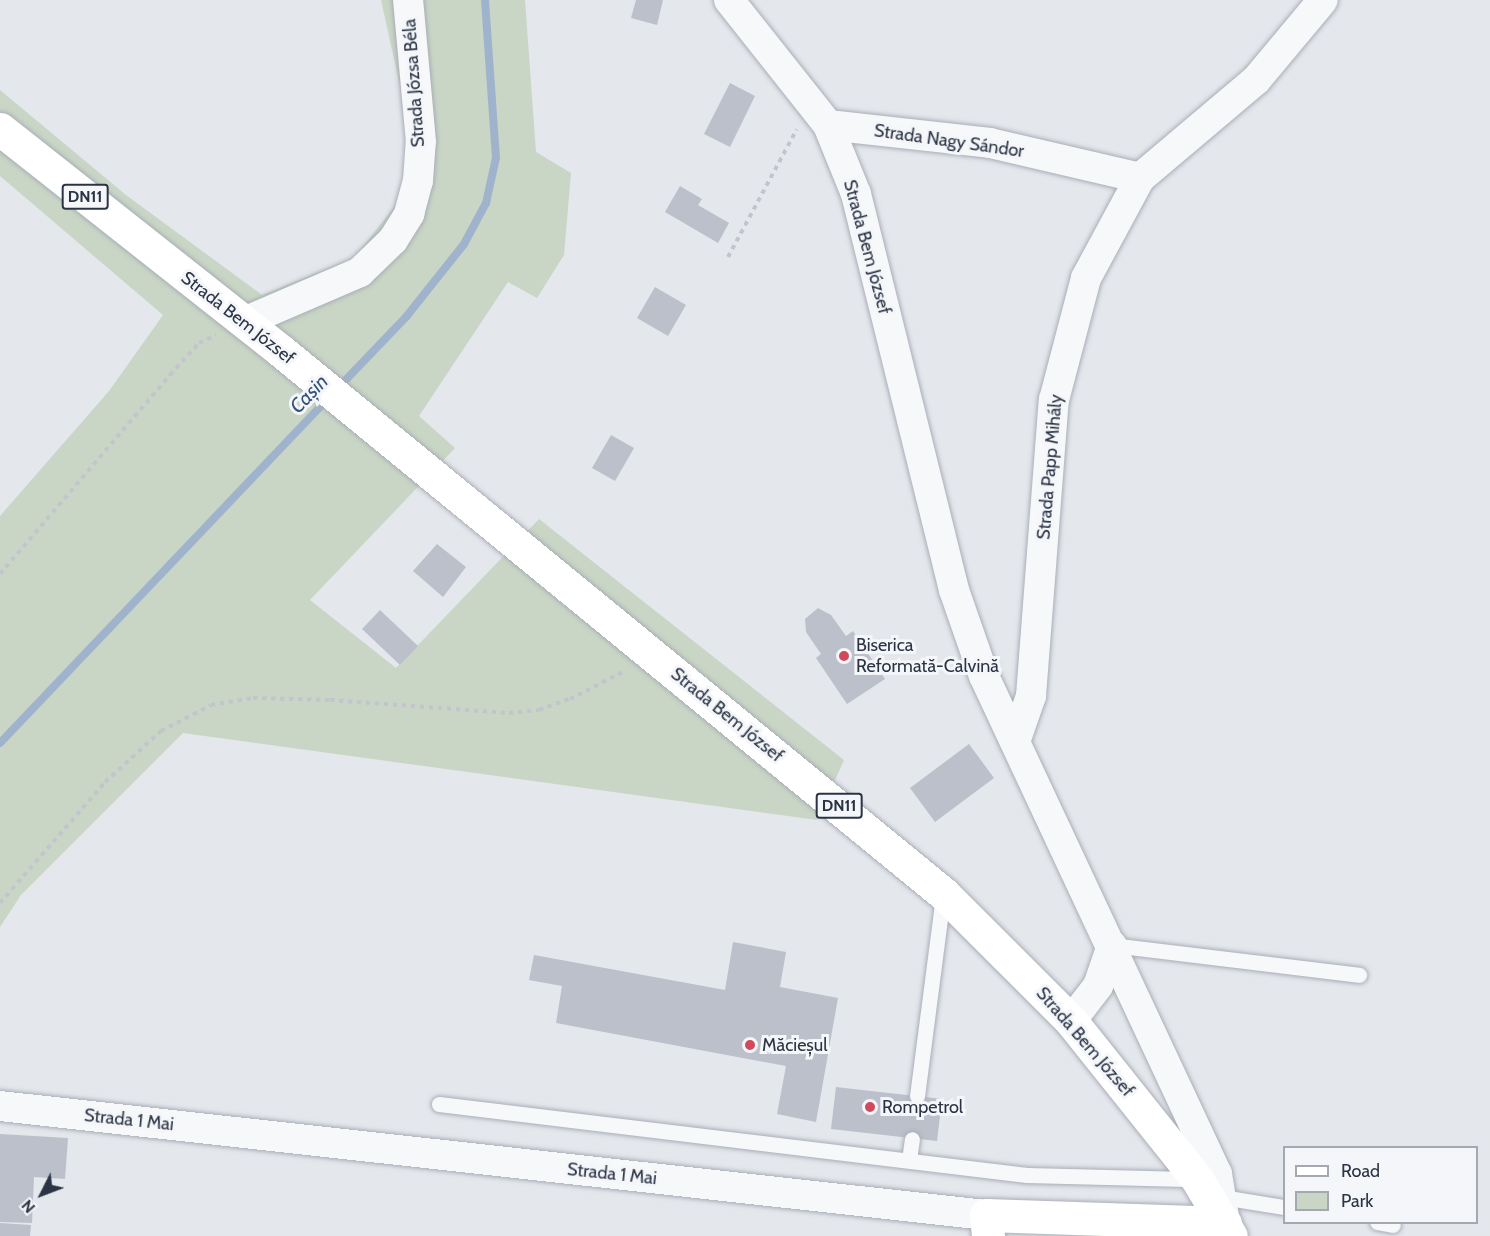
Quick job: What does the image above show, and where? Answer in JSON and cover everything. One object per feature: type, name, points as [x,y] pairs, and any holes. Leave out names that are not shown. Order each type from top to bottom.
[{"type":"main road","name":"Strada Bem József","points":[[0,129],[397,445],[944,894],[1071,1021],[1219,1209]]},
{"type":"main road","name":"Strada 1 Mai","points":[[987,1226],[1219,1209]]},
{"type":"street","name":"Strada Józsa Béla","points":[[244,322],[360,272],[393,240],[409,214],[418,181],[421,142],[408,0]]},
{"type":"street","name":"Strada Bem József","points":[[729,0],[819,115],[856,194],[954,590],[984,676],[1017,739],[1217,1174],[1219,1209]]},
{"type":"street","name":"Strada Papp Mihály","points":[[1017,739],[1031,696],[1054,400],[1086,279],[1140,178],[1256,80],[1323,0]]},
{"type":"street","name":"Strada Nagy Sándor","points":[[819,115],[990,143],[1140,178]]},
{"type":"street","points":[[1071,1021],[1098,986],[1112,945]]},
{"type":"street","name":"Strada 1 Mai","points":[[0,1106],[987,1226]]},
{"type":"lane","points":[[917,1096],[944,894]]},
{"type":"lane","points":[[1112,945],[1359,975]]},
{"type":"lane","points":[[439,1104],[1027,1175],[1219,1209],[1283,1207]]},
{"type":"lane","points":[[909,1160],[912,1139]]},
{"type":"path","points":[[728,257],[819,115]]},
{"type":"path","points":[[0,574],[200,343],[244,322]]},
{"type":"path","points":[[0,903],[105,782],[161,731],[211,705],[253,698],[319,699],[519,712],[570,699],[655,656]]},
{"type":"green space","points":[[381,0],[525,0],[536,152],[571,173],[564,255],[537,298],[508,282],[419,416],[455,448],[310,600],[396,668],[539,519],[844,760],[817,820],[183,733],[21,895],[0,927],[0,516],[109,391],[163,315],[0,176],[0,90],[126,195],[262,295],[354,258],[398,202],[407,172],[407,118]]},
{"type":"building","points":[[636,0],[663,0],[657,25],[631,18]]},
{"type":"building","points":[[730,83],[755,96],[730,147],[704,134]]},
{"type":"building","points":[[680,186],[702,199],[698,205],[729,223],[718,243],[665,212]]},
{"type":"building","points":[[655,287],[686,305],[668,336],[637,318]]},
{"type":"building","points":[[611,435],[634,448],[615,481],[592,468]]},
{"type":"building","points":[[437,544],[466,567],[443,597],[413,571]]},
{"type":"building","name":"Biserica Reformată-Calvină","points":[[818,608],[831,615],[846,636],[853,631],[885,679],[847,704],[816,658],[821,654],[806,632],[805,619]]},
{"type":"building","points":[[380,610],[418,646],[400,665],[362,629]]},
{"type":"building","points":[[969,744],[994,778],[935,822],[910,788]]},
{"type":"building","name":"Măcieșul","points":[[733,942],[786,952],[780,987],[838,998],[816,1122],[777,1114],[786,1066],[556,1023],[562,986],[529,980],[534,955],[725,990]]},
{"type":"building","points":[[836,1087],[942,1099],[937,1141],[831,1129]]},
{"type":"building","points":[[0,1134],[68,1138],[65,1179],[34,1177],[32,1223],[0,1222]]},
{"type":"building","points":[[0,1223],[31,1225],[30,1236],[0,1236]]},
{"type":"waterway","name":"Cașin","points":[[337,389],[406,317],[464,244],[486,203],[496,158],[485,0]]},
{"type":"waterway","name":"Cașin","points":[[0,743],[328,398]]},
{"type":"place","name":"Biserica Reformată-Calvină","points":[[844,656]]},
{"type":"place","name":"Măcieșul","points":[[750,1045]]},
{"type":"place","name":"Rompetrol","points":[[870,1107]]}]
